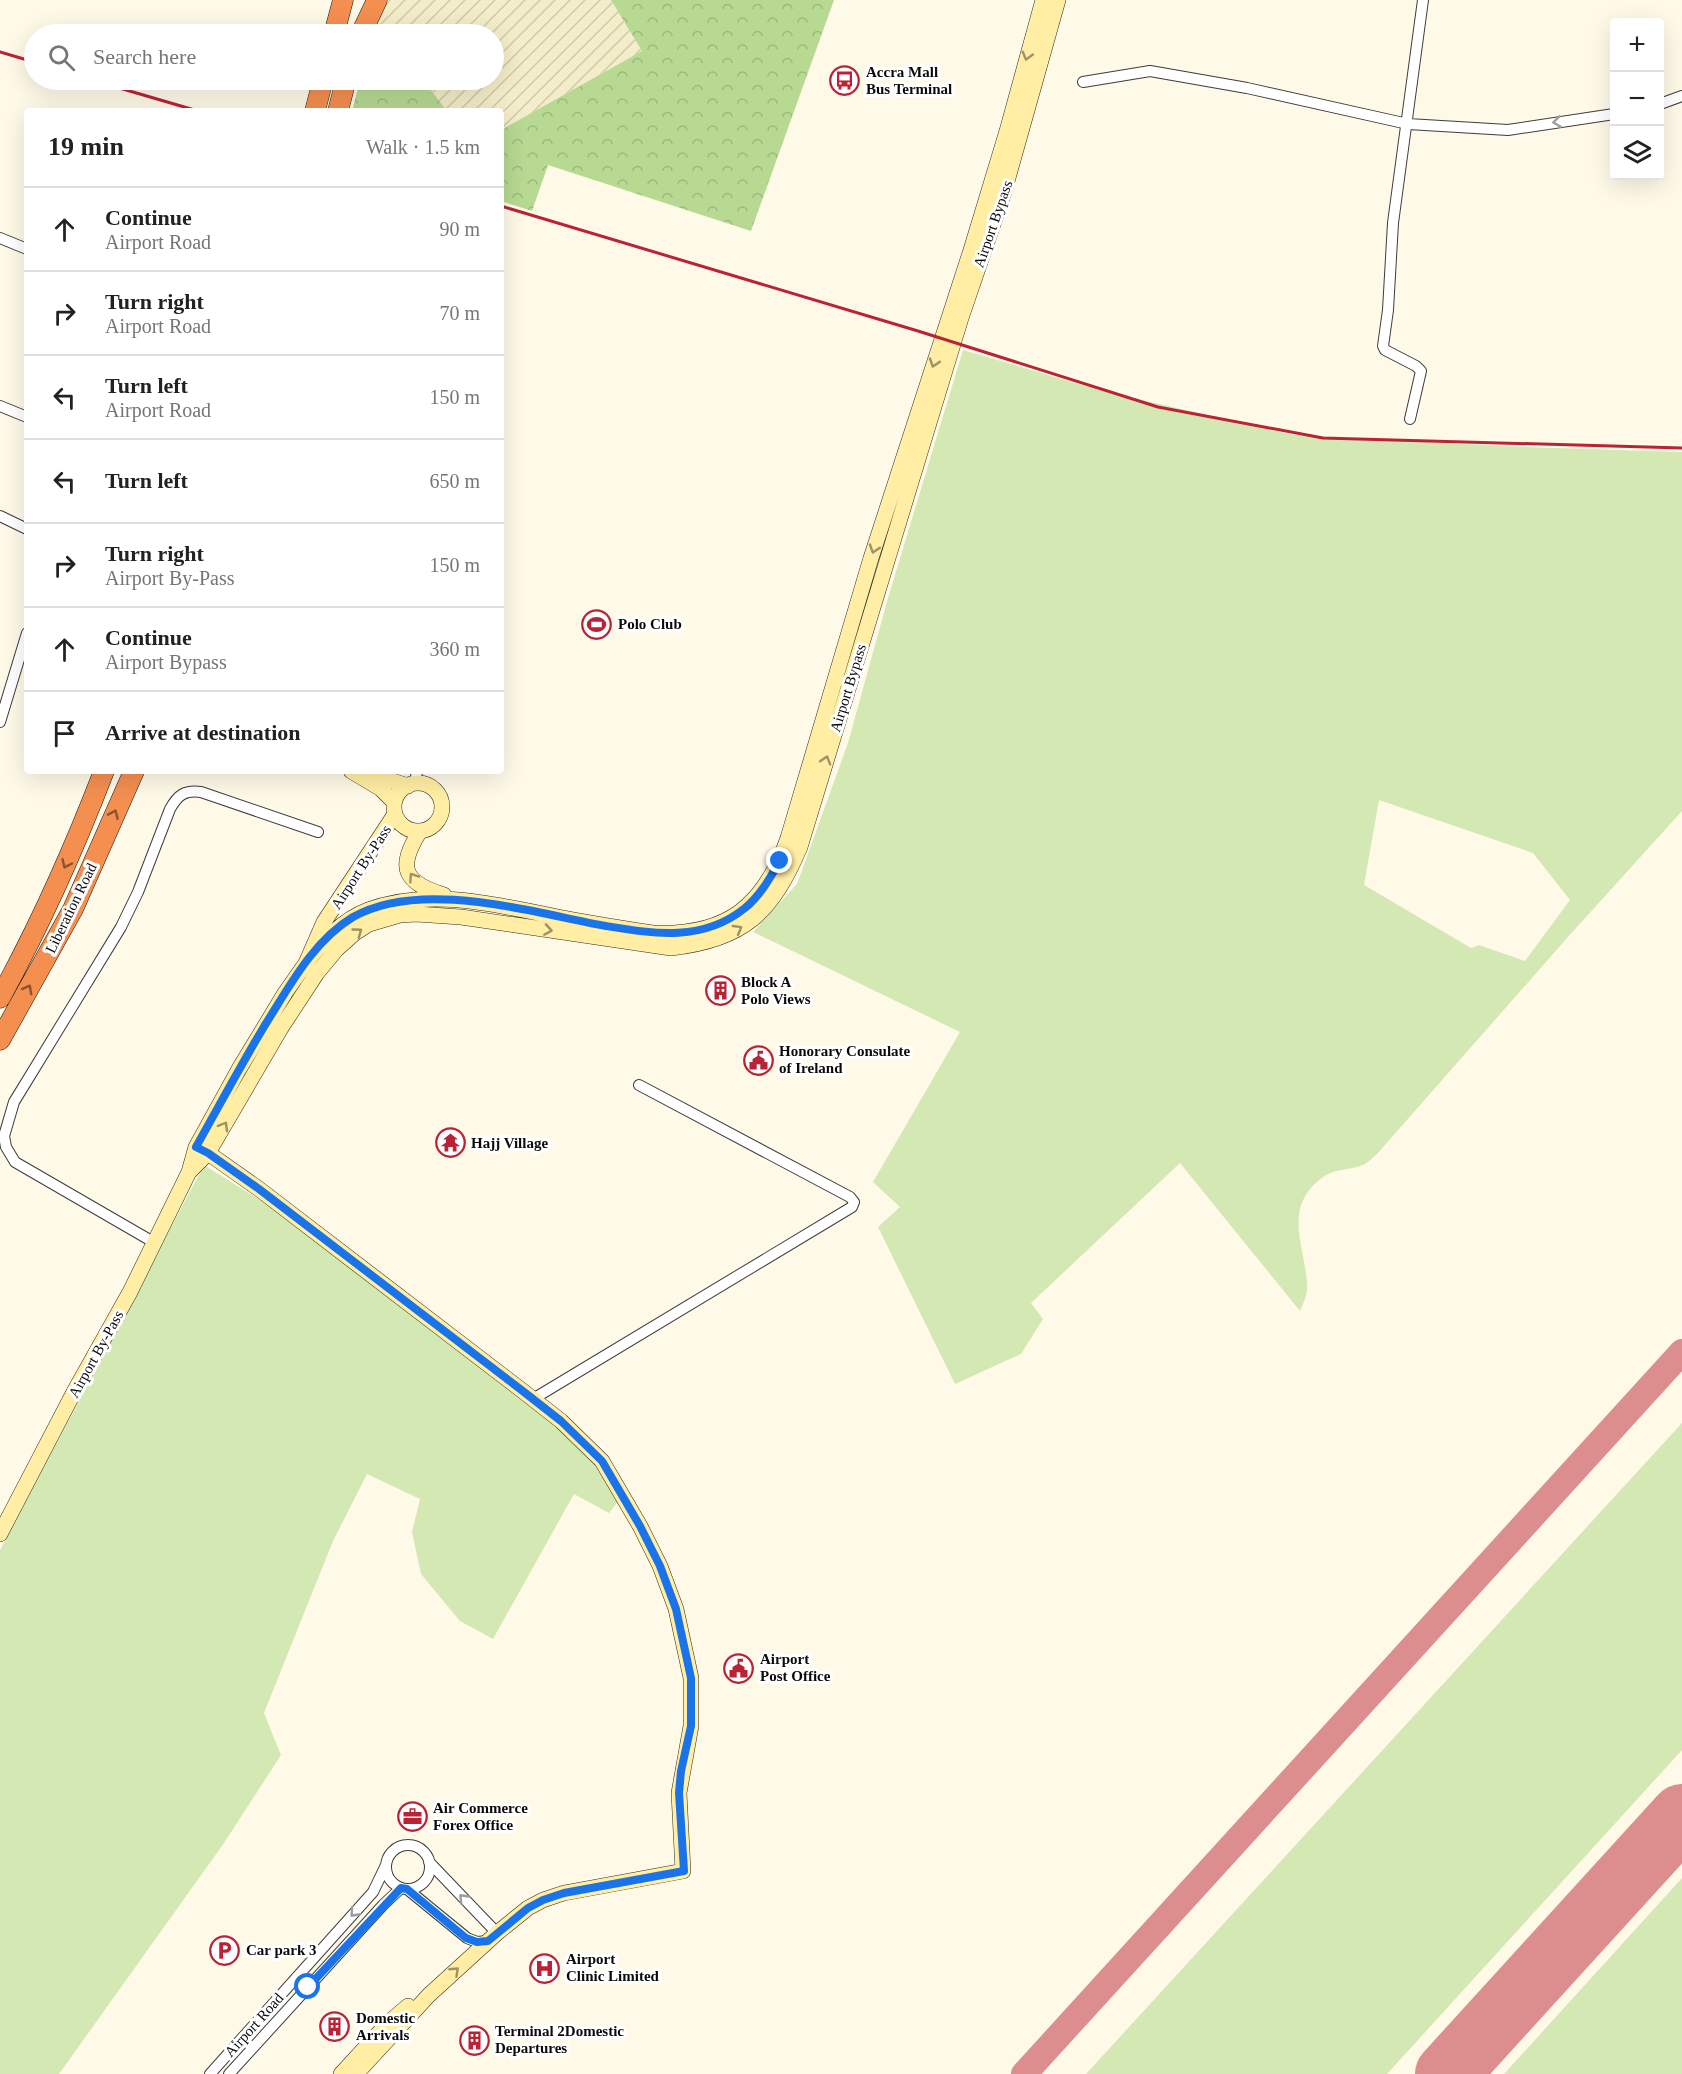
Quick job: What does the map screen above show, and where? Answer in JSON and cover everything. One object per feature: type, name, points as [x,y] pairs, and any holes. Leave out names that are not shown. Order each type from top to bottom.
[{"type":"highway","points":[[362,24],[367,0]]},
{"type":"highway","points":[[365,24],[377,0]]},
{"type":"highway","points":[[336,24],[342,1]]},
{"type":"highway","points":[[316,108],[320,90]]},
{"type":"highway","points":[[339,108],[343,90]]},
{"type":"highway","name":"Liberation Road","points":[[0,998],[79,835],[103,774]]},
{"type":"highway","name":"Liberation Road","points":[[0,1040],[73,909],[133,774]]},
{"type":"main road","name":"Airport Bypass","points":[[311,968],[334,932],[367,910],[385,905],[418,900],[458,899],[624,929],[680,934],[715,926],[732,918],[746,908],[759,894],[780,861],[788,838],[871,558],[971,250],[1043,0]]},
{"type":"main road","name":"Airport Bypass","points":[[311,968],[327,959],[355,933],[369,924],[400,915],[460,917],[671,948],[705,943],[726,936],[758,916],[771,900],[800,847],[961,318],[1014,159],[1058,0]]},
{"type":"main road","points":[[356,774],[381,789],[395,808],[404,827],[420,831],[430,828],[438,820],[442,810],[441,800],[435,790],[413,780],[378,774]]},
{"type":"main road","points":[[395,808],[402,789],[413,780]]},
{"type":"main road","name":"Airport By-Pass","points":[[0,1534],[154,1243],[189,1172],[281,1028],[311,968],[324,922],[395,808]]},
{"type":"main road","points":[[420,831],[406,856],[411,877],[426,889],[458,899]]},
{"type":"main road","points":[[202,1150],[268,1196],[561,1421],[602,1461],[640,1526],[660,1566],[676,1609],[691,1678],[691,1726],[681,1771],[679,1793],[684,1871],[564,1893],[528,1908],[492,1937],[429,1995],[356,2074]]},
{"type":"main road","points":[[341,2074],[387,2024],[412,2002],[429,1995]]},
{"type":"street","points":[[1410,419],[1421,371],[1385,350],[1383,346],[1388,310],[1393,223],[1423,0]]},
{"type":"street","points":[[1083,82],[1150,71],[1247,88],[1408,124],[1508,130],[1610,115]]},
{"type":"street","points":[[1664,102],[1682,96]]},
{"type":"street","points":[[0,238],[24,248]]},
{"type":"street","points":[[0,406],[24,416]]},
{"type":"street","points":[[0,516],[24,528]]},
{"type":"street","points":[[0,722],[24,643]]},
{"type":"street","points":[[154,1243],[15,1162],[6,1147],[4,1136],[14,1102],[121,927],[138,892],[177,796],[188,792],[201,792],[318,832]]},
{"type":"street","points":[[533,1400],[852,1207],[854,1202],[850,1197],[639,1085]]},
{"type":"street","name":"Airport Road","points":[[210,2074],[373,1892],[388,1859],[395,1850],[406,1845],[418,1848],[492,1937]]},
{"type":"street","name":"Airport Road","points":[[229,2074],[377,1911],[404,1888],[417,1887],[425,1881],[429,1872],[429,1862]]},
{"type":"street","points":[[386,1865],[390,1879],[466,1938],[477,1942],[492,1937]]},
{"type":"shaded area","points":[[389,0],[611,0],[642,51],[504,128],[504,108],[445,108],[431,90],[504,90],[504,24],[379,24],[376,20]]},
{"type":"green space","points":[[611,0],[834,0],[751,231],[548,165],[532,211],[504,202],[504,128],[642,51]]},
{"type":"green space","points":[[357,90],[431,90],[445,108],[353,108]]},
{"type":"green space","points":[[963,350],[1103,391],[1294,435],[1521,447],[1682,452],[1682,811],[1377,1154],[1363,1165],[1324,1176],[1308,1192],[1299,1216],[1300,1242],[1307,1288],[1300,1311],[1180,1163],[1031,1303],[1043,1319],[1021,1354],[955,1384],[878,1227],[900,1207],[873,1182],[960,1032],[753,932],[797,884],[848,743],[888,598]],"holes":[[[1379,800],[1533,853],[1570,900],[1525,961],[1479,945],[1471,948],[1364,885]]]},
{"type":"green space","points":[[204,1165],[340,1250],[553,1418],[603,1471],[620,1499],[609,1513],[574,1494],[493,1639],[460,1621],[421,1574],[412,1532],[420,1499],[367,1474],[333,1541],[264,1713],[281,1755],[224,1843],[59,2074],[0,2074],[0,1550]]},
{"type":"green space","points":[[1682,1423],[1682,1750],[1387,2074],[1086,2074]]},
{"type":"green space","points":[[1682,1878],[1682,2074],[1504,2074]]},
{"type":"taxiway","points":[[1024,2074],[1682,1352]]},
{"type":"runway","points":[[1447,2074],[1682,1816]]},
{"type":"railway","points":[[0,52],[24,59]]},
{"type":"railway","points":[[126,90],[188,108]]},
{"type":"railway","points":[[504,207],[918,331],[1158,407],[1323,438],[1682,448]]},
{"type":"place","name":"Accra Mall Bus Terminal","points":[[845,81]]},
{"type":"place","name":"Polo Club","points":[[597,624]]},
{"type":"place","name":"Block A Polo Views","points":[[720,991]]},
{"type":"place","name":"Honorary Consulate of Ireland","points":[[758,1060]]},
{"type":"place","name":"Hajj Village","points":[[450,1143]]},
{"type":"place","name":"Airport Post Office","points":[[739,1668]]},
{"type":"place","name":"Air Commerce Forex Office","points":[[412,1817]]},
{"type":"place","name":"Car park 3","points":[[225,1950]]},
{"type":"place","name":"Airport Clinic Limited","points":[[545,1968]]},
{"type":"place","name":"Domestic Arrivals","points":[[335,2027]]},
{"type":"place","name":"Terminal 2Domestic Departures","points":[[474,2040]]},
{"type":"route","points":[[308,1987],[401,1888],[407,1889],[466,1938],[477,1942],[488,1941],[528,1908],[543,1900],[564,1893],[684,1871],[679,1793],[681,1771],[691,1726],[691,1678],[676,1609],[660,1566],[620,1488],[602,1461],[578,1436],[524,1392],[259,1189],[196,1147],[239,1069],[306,963],[334,932],[367,910],[418,900],[458,899],[624,929],[680,934],[715,926],[746,908],[759,894],[780,861]]}]
